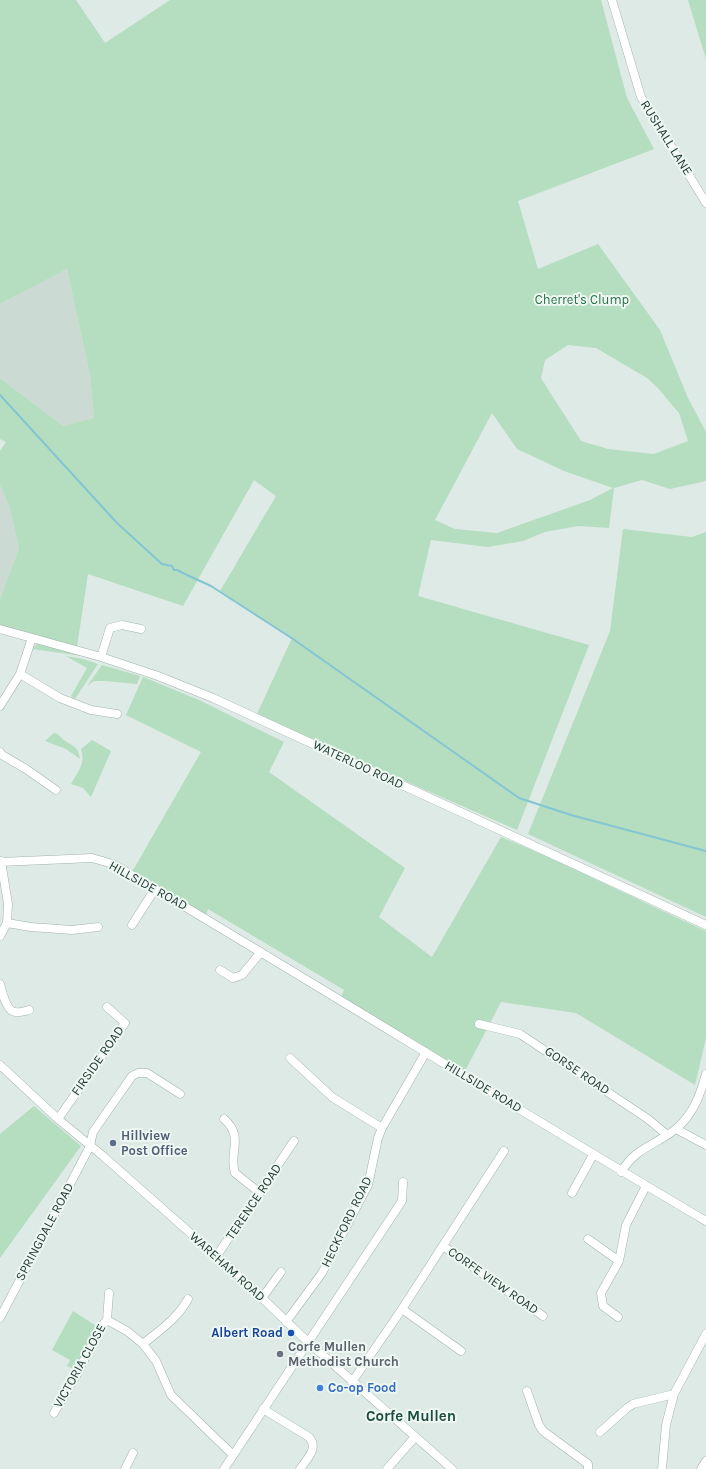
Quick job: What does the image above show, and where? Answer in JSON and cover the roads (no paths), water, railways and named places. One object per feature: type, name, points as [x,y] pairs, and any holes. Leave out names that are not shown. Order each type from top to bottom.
[{"type":"street","name":"RUSHALL LANE","points":[[612,0],[641,97],[706,203]]},
{"type":"street","points":[[100,657],[110,628],[122,625],[141,629]]},
{"type":"street","name":"WATERLOO ROAD","points":[[0,629],[100,657],[158,676],[213,698],[706,925]]},
{"type":"street","points":[[1,703],[20,674],[32,638]]},
{"type":"street","points":[[20,674],[60,698],[91,710],[117,714]]},
{"type":"street","points":[[0,752],[2,755],[56,790]]},
{"type":"street","name":"HILLSIDE ROAD","points":[[0,862],[92,858],[113,864],[426,1052],[621,1172],[706,1221]]},
{"type":"street","points":[[0,862],[8,904],[7,923],[0,936]]},
{"type":"street","points":[[132,925],[155,889]]},
{"type":"street","points":[[7,923],[31,927],[72,930],[98,927]]},
{"type":"street","points":[[220,970],[233,978],[237,978],[242,975],[261,952]]},
{"type":"street","points":[[0,984],[6,1003],[11,1011],[16,1012],[29,1010]]},
{"type":"street","name":"FIRSIDE ROAD","points":[[58,1119],[125,1023],[107,1007]]},
{"type":"street","name":"GORSE ROAD","points":[[479,1024],[520,1034],[648,1119],[667,1135]]},
{"type":"street","name":"HECKFORD ROAD","points":[[286,1322],[322,1273],[368,1185],[378,1138],[382,1128],[426,1052]]},
{"type":"street","points":[[290,1058],[332,1097],[382,1128]]},
{"type":"street","name":"WAREHAM ROAD","points":[[0,1066],[58,1119],[262,1298],[352,1382],[452,1469]]},
{"type":"street","name":"SPRINGDALE ROAD","points":[[0,1318],[90,1146],[93,1132],[132,1076],[138,1073],[147,1073],[180,1094]]},
{"type":"street","points":[[621,1172],[628,1161],[639,1152],[676,1129],[689,1116],[698,1102],[706,1074]]},
{"type":"street","points":[[224,1119],[233,1128],[235,1173],[260,1193]]},
{"type":"street","points":[[676,1129],[706,1145]]},
{"type":"street","name":"TERENCE ROAD","points":[[216,1257],[294,1146]]},
{"type":"street","name":"CORFE VIEW ROAD","points":[[352,1382],[402,1309],[504,1151]]},
{"type":"street","points":[[572,1193],[594,1155]]},
{"type":"street","points":[[224,1469],[402,1201],[404,1182]]},
{"type":"street","points":[[618,1317],[603,1306],[601,1293],[618,1261],[626,1225],[646,1186]]},
{"type":"street","points":[[588,1239],[618,1261]]},
{"type":"street","name":"CORFE VIEW ROAD","points":[[443,1246],[543,1316]]},
{"type":"street","points":[[262,1298],[281,1272]]},
{"type":"street","name":"VICTORIA CLOSE","points":[[54,1413],[74,1380],[100,1328],[106,1320],[109,1293]]},
{"type":"street","points":[[143,1344],[175,1318],[182,1310],[188,1298]]},
{"type":"street","points":[[402,1309],[461,1351]]},
{"type":"street","name":"VICTORIA CLOSE","points":[[106,1320],[127,1331],[143,1344],[156,1361],[171,1395],[233,1455]]},
{"type":"street","points":[[662,1469],[666,1425],[674,1394],[706,1334]]},
{"type":"street","points":[[527,1391],[539,1425],[543,1431],[588,1464],[588,1469]]},
{"type":"street","points":[[600,1432],[633,1404],[674,1394]]},
{"type":"street","points":[[263,1409],[312,1440],[312,1452],[300,1469]]},
{"type":"street","points":[[388,1469],[415,1436]]},
{"type":"street","points":[[125,1469],[133,1453]]},
{"type":"street","points":[[701,1469],[706,1461]]},
{"type":"waterway","points":[[0,395],[117,523],[162,564],[172,566],[174,570],[211,586],[293,639],[519,798],[571,815],[706,851]]},
{"type":"place","name":"Hillview Post Office","points":[[113,1143]]},
{"type":"place","name":"Albert Road","points":[[291,1333]]},
{"type":"place","name":"Corfe Mullen Methodist Church","points":[[280,1354]]},
{"type":"place","name":"Co-op Food","points":[[320,1388]]},
{"type":"district","name":"Corfe Mullen","points":[[411,1417]]},
{"type":"park label","name":"Cherret's Clump","points":[[582,300]]}]
